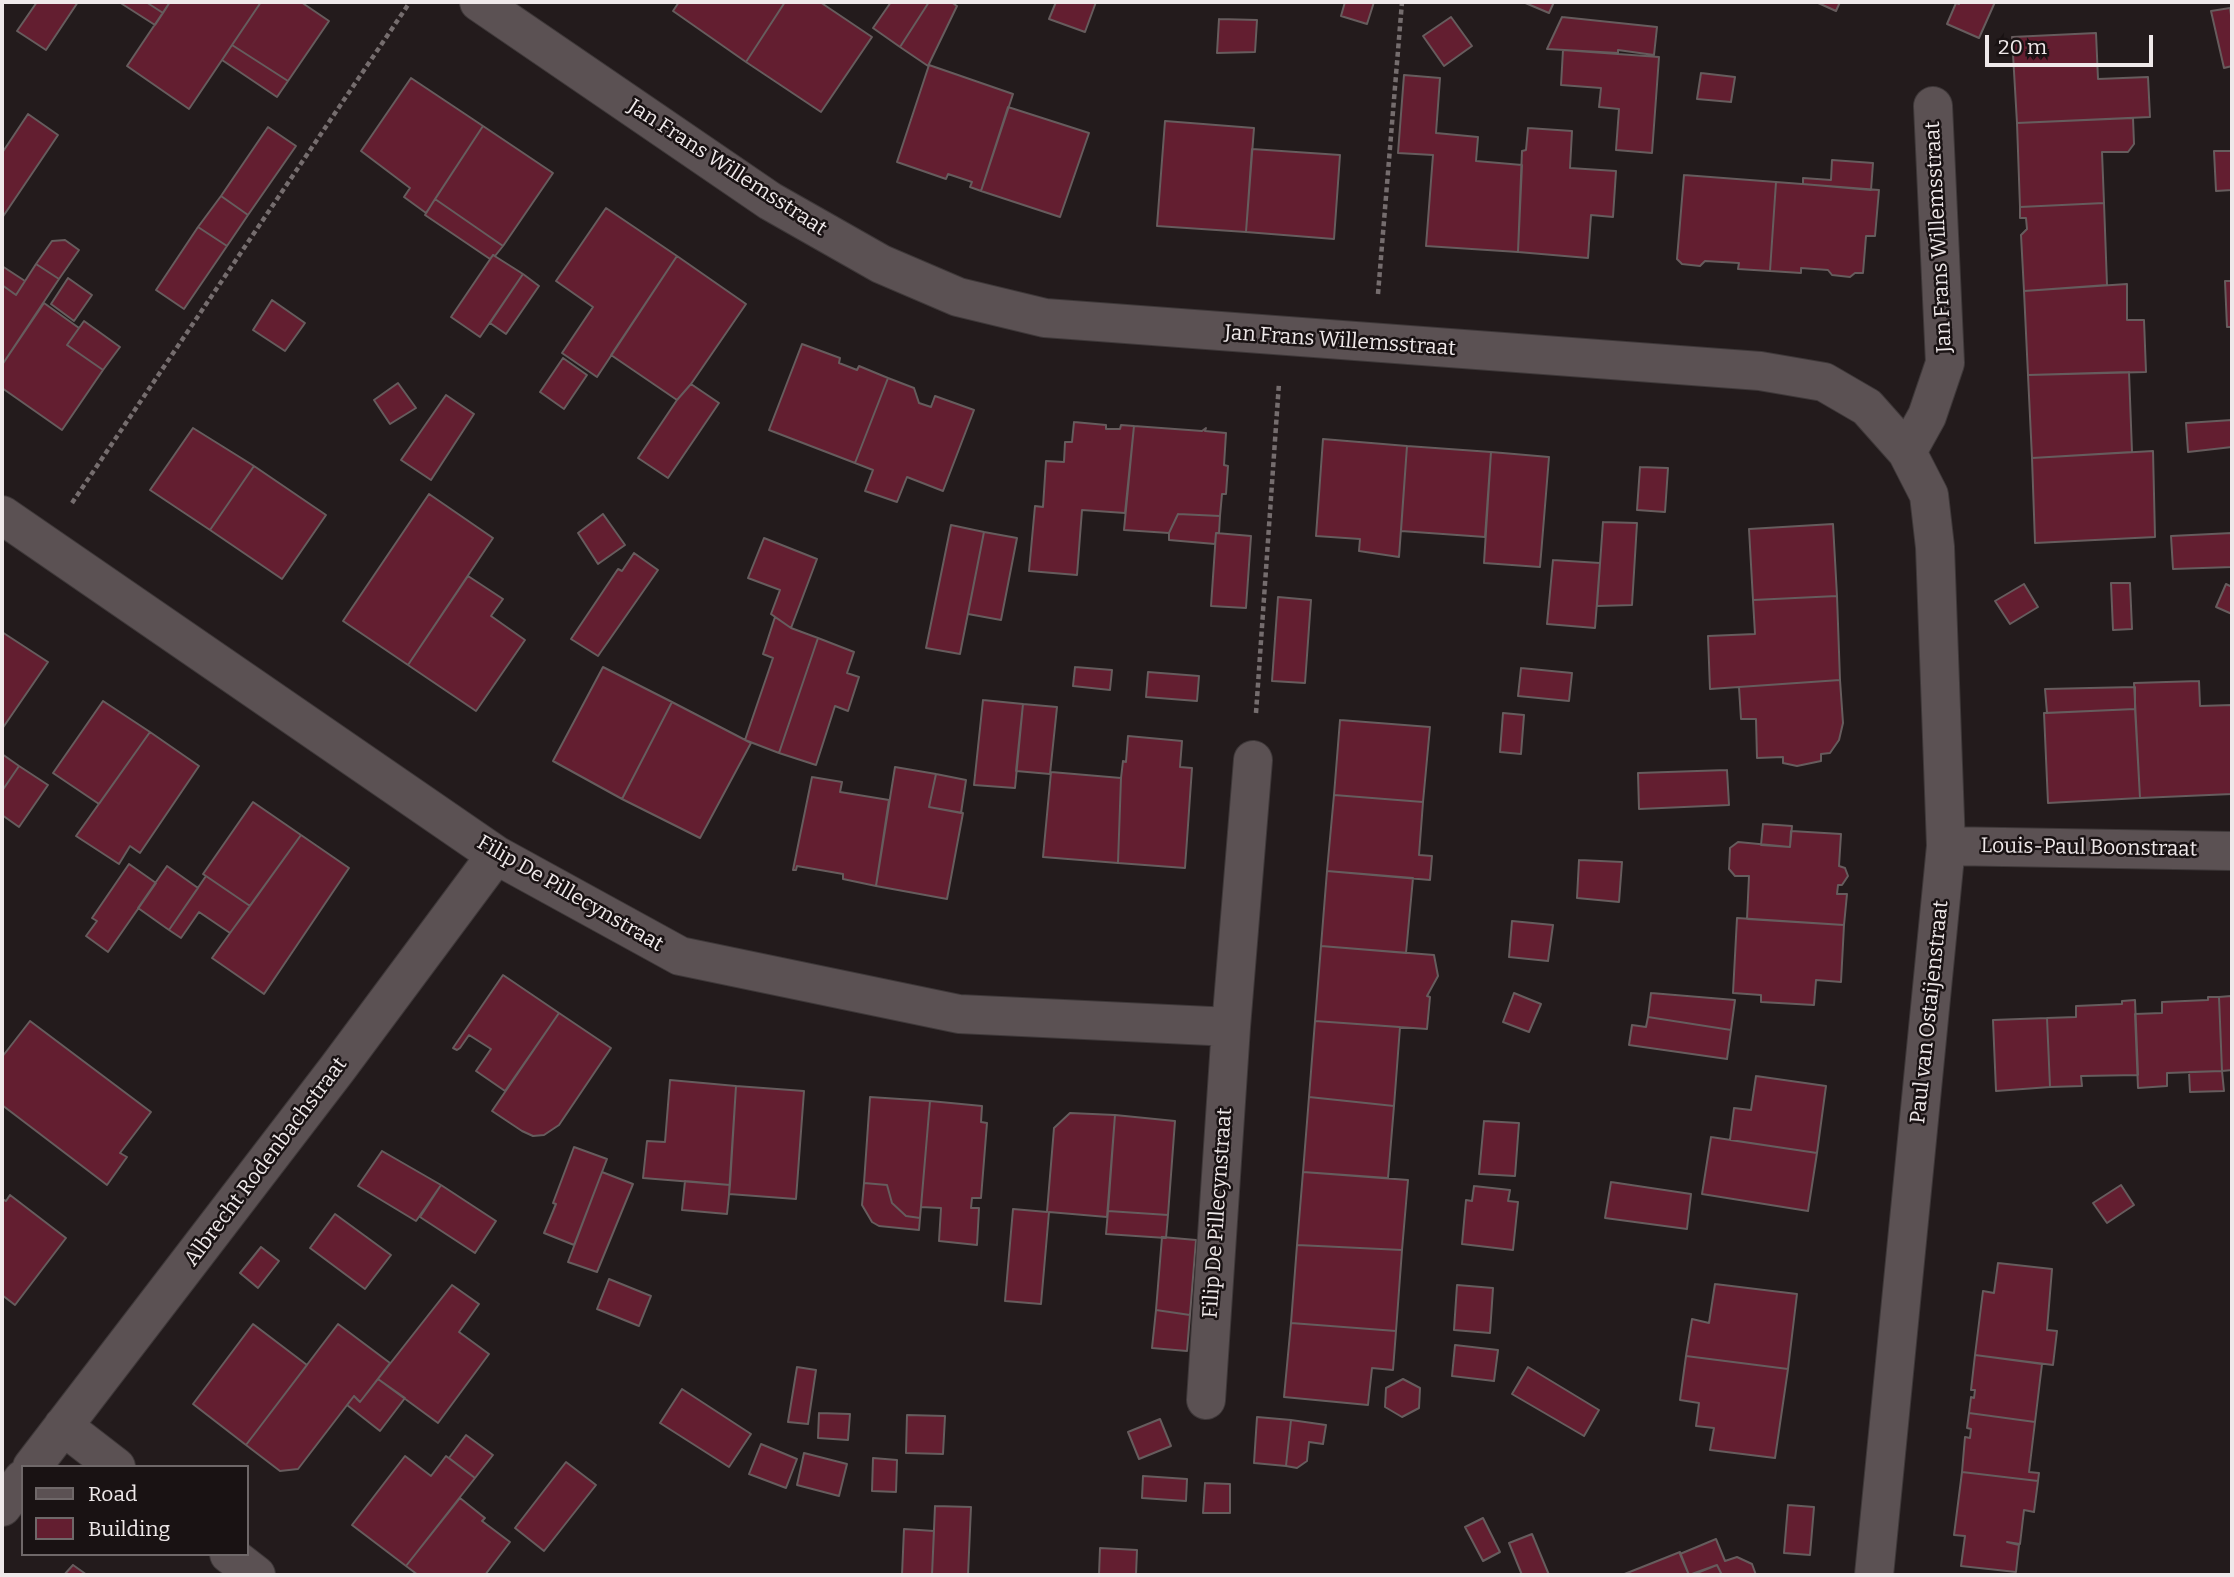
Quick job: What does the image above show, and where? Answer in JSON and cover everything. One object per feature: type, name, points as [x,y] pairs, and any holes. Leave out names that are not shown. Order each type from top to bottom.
[{"type":"street","name":"Jan Frans Willemsstraat","points":[[479,2],[771,201],[881,264],[958,297],[1045,318],[1760,372],[1824,382],[1867,407],[1907,452],[1927,416],[1945,363],[1933,106]]},
{"type":"street","name":"Paul van Ostaijenstraat","points":[[1874,1575],[1946,846],[1933,534],[1929,495],[1907,452]]},
{"type":"street","name":"Filip De Pillecynstraat","points":[[2,515],[496,855],[680,956],[959,1014],[1231,1027]]},
{"type":"street","name":"Filip De Pillecynstraat","points":[[1206,1401],[1231,1027],[1253,760]]},
{"type":"street","name":"Louis-Paul Boonstraat","points":[[1946,846],[2232,851]]},
{"type":"street","name":"Albrecht Rodenbachstraat","points":[[34,1465],[337,1069],[496,855]]},
{"type":"street","points":[[63,1426],[113,1465]]},
{"type":"street","points":[[2,1507],[21,1482]]},
{"type":"street","points":[[232,1556],[256,1575]]},
{"type":"path","points":[[45,544],[410,2]]},
{"type":"path","points":[[1374,342],[1402,2]]},
{"type":"path","points":[[1253,760],[1282,337]]},
{"type":"building","points":[[37,2],[78,2],[46,50],[17,31]]},
{"type":"building","points":[[119,2],[146,2],[163,13],[155,25]]},
{"type":"building","points":[[146,2],[170,2],[163,13]]},
{"type":"building","points":[[170,2],[261,2],[189,109],[127,66]]},
{"type":"building","points":[[261,2],[301,2],[329,21],[288,81],[232,45]]},
{"type":"building","points":[[679,2],[785,2],[746,62],[673,11]]},
{"type":"building","points":[[785,2],[820,2],[872,37],[821,112],[746,62]]},
{"type":"building","points":[[891,2],[929,2],[900,47],[873,28]]},
{"type":"building","points":[[929,2],[951,2],[957,6],[928,66],[900,47]]},
{"type":"building","points":[[1056,2],[1096,2],[1085,32],[1049,19]]},
{"type":"building","points":[[1345,2],[1374,2],[1367,24],[1341,16]]},
{"type":"building","points":[[1523,2],[1554,2],[1549,13]]},
{"type":"building","points":[[1816,2],[1840,2],[1836,11]]},
{"type":"building","points":[[1995,2],[1979,38],[1947,24],[1956,3]]},
{"type":"building","points":[[2230,8],[2232,66],[2224,68],[2211,11]]},
{"type":"building","points":[[1451,17],[1472,46],[1444,66],[1423,36]]},
{"type":"building","points":[[1562,17],[1657,27],[1654,55],[1618,50],[1618,53],[1547,49]]},
{"type":"building","points":[[1219,19],[1257,20],[1255,52],[1217,53]]},
{"type":"building","points":[[2096,33],[2098,79],[2148,77],[2150,117],[2017,123],[2012,37]]},
{"type":"building","points":[[232,45],[288,81],[277,97],[222,60]]},
{"type":"building","points":[[1563,50],[1659,57],[1652,153],[1616,150],[1619,109],[1599,107],[1601,88],[1561,85]]},
{"type":"building","points":[[929,65],[1013,94],[981,191],[970,187],[972,182],[948,174],[946,179],[897,162]]},
{"type":"building","points":[[1701,73],[1735,77],[1731,102],[1697,99]]},
{"type":"building","points":[[1404,75],[1440,78],[1436,133],[1478,137],[1476,161],[1522,165],[1518,252],[1426,246],[1433,155],[1398,153]]},
{"type":"building","points":[[411,78],[483,126],[426,213],[404,197],[410,188],[361,151]]},
{"type":"building","points":[[1008,107],[1089,133],[1060,217],[981,191]]},
{"type":"building","points":[[28,114],[58,135],[2,218],[2,153]]},
{"type":"building","points":[[2133,118],[2134,144],[2128,152],[2102,152],[2104,203],[2020,207],[2017,123]]},
{"type":"building","points":[[1165,121],[1254,128],[1246,232],[1157,226]]},
{"type":"building","points":[[483,126],[553,173],[503,246],[435,199]]},
{"type":"building","points":[[268,127],[296,146],[248,215],[221,196]]},
{"type":"building","points":[[1528,128],[1572,131],[1570,168],[1616,171],[1613,217],[1591,215],[1588,258],[1518,252],[1522,151],[1526,150]]},
{"type":"building","points":[[1252,149],[1340,155],[1334,239],[1246,232]]},
{"type":"building","points":[[2214,151],[2232,151],[2232,190],[2216,191]]},
{"type":"building","points":[[1832,160],[1873,163],[1871,190],[1803,184],[1803,178],[1831,180]]},
{"type":"building","points":[[1684,175],[1776,182],[1770,271],[1738,269],[1739,263],[1705,261],[1700,266],[1682,264],[1677,259]]},
{"type":"building","points":[[1776,182],[1879,190],[1875,236],[1866,236],[1863,273],[1855,273],[1850,277],[1832,275],[1828,270],[1801,268],[1801,273],[1770,271]]},
{"type":"building","points":[[221,196],[248,215],[227,246],[198,227]]},
{"type":"building","points":[[435,199],[503,246],[495,256],[490,259],[425,215]]},
{"type":"building","points":[[2104,203],[2107,285],[2024,291],[2021,235],[2027,229],[2026,218],[2020,218],[2020,207]]},
{"type":"building","points":[[606,208],[677,256],[597,377],[562,353],[593,307],[556,281]]},
{"type":"building","points":[[198,227],[227,246],[184,309],[156,290]]},
{"type":"building","points":[[65,240],[79,250],[59,279],[36,264],[52,241]]},
{"type":"building","points":[[493,255],[523,274],[480,337],[451,317]]},
{"type":"building","points":[[677,256],[746,304],[677,400],[611,355]]},
{"type":"building","points":[[36,264],[59,279],[2,365],[2,285],[16,295]]},
{"type":"building","points":[[2,266],[25,281],[16,295],[2,285]]},
{"type":"building","points":[[523,274],[539,286],[506,334],[490,323]]},
{"type":"building","points":[[68,278],[92,295],[74,321],[51,304]]},
{"type":"building","points":[[2225,281],[2232,281],[2232,327],[2227,327]]},
{"type":"building","points":[[2127,284],[2127,320],[2144,320],[2146,372],[2028,375],[2024,291]]},
{"type":"building","points":[[272,300],[305,323],[285,351],[253,330]]},
{"type":"building","points":[[44,303],[79,328],[67,345],[103,370],[62,430],[2,388],[2,365]]},
{"type":"building","points":[[84,321],[120,347],[103,370],[67,345]]},
{"type":"building","points":[[802,344],[840,358],[839,363],[857,370],[859,366],[888,378],[855,463],[769,430]]},
{"type":"building","points":[[563,358],[587,375],[564,409],[540,392]]},
{"type":"building","points":[[2129,372],[2132,452],[2032,458],[2028,375]]},
{"type":"building","points":[[888,378],[914,388],[919,403],[931,407],[935,396],[974,410],[943,491],[907,477],[897,502],[865,491],[873,470],[855,463]]},
{"type":"building","points":[[398,383],[416,408],[390,424],[374,400]]},
{"type":"building","points":[[691,384],[719,403],[668,478],[638,458]]},
{"type":"building","points":[[446,395],[474,414],[431,480],[401,460]]},
{"type":"building","points":[[2232,420],[2232,447],[2188,452],[2186,423]]},
{"type":"building","points":[[1074,422],[1106,425],[1106,429],[1120,429],[1121,425],[1134,426],[1125,513],[1082,510],[1077,575],[1029,571],[1035,506],[1043,507],[1046,461],[1064,462],[1065,442],[1072,442]]},
{"type":"building","points":[[1134,426],[1202,431],[1206,428],[1205,431],[1226,433],[1226,494],[1222,494],[1220,516],[1178,514],[1169,533],[1124,530]]},
{"type":"building","points":[[193,428],[254,466],[210,530],[150,490]]},
{"type":"building","points":[[1323,439],[1407,446],[1399,557],[1359,551],[1360,539],[1316,536]]},
{"type":"building","points":[[1407,446],[1491,452],[1485,537],[1401,531]]},
{"type":"building","points":[[2153,451],[2155,537],[2035,543],[2032,458]]},
{"type":"building","points":[[1491,452],[1549,457],[1540,567],[1484,563]]},
{"type":"building","points":[[254,466],[326,515],[282,579],[210,530]]},
{"type":"building","points":[[1640,467],[1668,468],[1665,512],[1637,510]]},
{"type":"building","points":[[429,494],[493,538],[408,665],[343,621]]},
{"type":"building","points":[[603,514],[625,545],[598,564],[578,533]]},
{"type":"building","points":[[1178,514],[1220,516],[1215,544],[1169,540],[1169,533]]},
{"type":"building","points":[[1603,522],[1637,523],[1632,605],[1597,606]]},
{"type":"building","points":[[1833,524],[1837,596],[1753,600],[1749,529]]},
{"type":"building","points":[[951,525],[984,532],[960,654],[926,648]]},
{"type":"building","points":[[984,532],[1017,538],[1001,620],[968,614]]},
{"type":"building","points":[[1216,533],[1251,536],[1246,608],[1211,606]]},
{"type":"building","points":[[2232,533],[2232,567],[2173,569],[2171,536]]},
{"type":"building","points":[[764,538],[817,559],[791,628],[771,614],[780,590],[748,578]]},
{"type":"building","points":[[634,553],[658,570],[598,656],[571,639],[618,569],[622,571]]},
{"type":"building","points":[[1553,560],[1600,563],[1595,628],[1547,624]]},
{"type":"building","points":[[468,576],[503,599],[491,616],[525,640],[476,711],[408,665]]},
{"type":"building","points":[[2111,583],[2130,583],[2132,629],[2113,630]]},
{"type":"building","points":[[2024,584],[2038,607],[2010,624],[1995,601]]},
{"type":"building","points":[[2226,584],[2232,587],[2232,614],[2216,607]]},
{"type":"building","points":[[1837,596],[1840,680],[1710,689],[1708,636],[1755,634],[1753,600]]},
{"type":"building","points":[[1278,597],[1311,600],[1305,683],[1272,681]]},
{"type":"building","points":[[775,617],[791,628],[818,638],[779,753],[745,740],[773,658],[763,654]]},
{"type":"building","points":[[2,632],[48,662],[2,729]]},
{"type":"building","points":[[818,638],[854,652],[847,673],[859,677],[848,711],[835,706],[816,765],[779,753]]},
{"type":"building","points":[[603,667],[672,702],[622,799],[553,761]]},
{"type":"building","points":[[1075,667],[1112,670],[1110,690],[1073,686]]},
{"type":"building","points":[[1521,668],[1572,673],[1569,701],[1518,696]]},
{"type":"building","points":[[1148,672],[1199,676],[1197,701],[1146,697]]},
{"type":"building","points":[[1840,680],[1843,723],[1839,740],[1830,753],[1821,754],[1821,761],[1797,766],[1783,763],[1783,757],[1757,758],[1756,719],[1741,719],[1739,687]]},
{"type":"building","points":[[2199,681],[2200,706],[2232,705],[2232,794],[2140,798],[2134,683]]},
{"type":"building","points":[[2135,687],[2135,709],[2047,713],[2045,689]]},
{"type":"building","points":[[983,700],[1023,704],[1015,788],[974,785]]},
{"type":"building","points":[[103,701],[150,732],[99,804],[53,773]]},
{"type":"building","points":[[672,702],[751,743],[700,838],[622,799]]},
{"type":"building","points":[[1023,704],[1057,707],[1050,774],[1016,771]]},
{"type":"building","points":[[2135,709],[2140,798],[2048,803],[2044,713]]},
{"type":"building","points":[[1503,713],[1524,715],[1521,754],[1500,752]]},
{"type":"building","points":[[1340,720],[1430,727],[1423,802],[1334,795]]},
{"type":"building","points":[[150,732],[199,766],[140,853],[130,846],[119,864],[76,836]]},
{"type":"building","points":[[1128,736],[1182,741],[1180,767],[1192,768],[1185,868],[1118,863],[1121,778],[1123,761],[1126,762]]},
{"type":"building","points":[[2,754],[19,766],[2,791]]},
{"type":"building","points":[[19,766],[48,785],[19,827],[2,815],[2,791]]},
{"type":"building","points":[[895,767],[936,774],[929,807],[963,813],[947,899],[876,886]]},
{"type":"building","points":[[1727,770],[1729,805],[1639,809],[1638,773]]},
{"type":"building","points":[[1051,772],[1121,778],[1118,863],[1043,857]]},
{"type":"building","points":[[936,774],[966,780],[961,813],[929,807]]},
{"type":"building","points":[[812,777],[842,782],[840,792],[889,800],[876,886],[843,879],[843,874],[797,866],[796,870],[793,870]]},
{"type":"building","points":[[1334,795],[1423,802],[1419,855],[1432,856],[1430,880],[1327,871]]},
{"type":"building","points":[[253,802],[301,835],[250,906],[203,874]]},
{"type":"building","points":[[1763,824],[1792,826],[1790,847],[1761,845]]},
{"type":"building","points":[[1791,831],[1841,834],[1839,866],[1845,868],[1848,876],[1842,885],[1838,885],[1837,894],[1847,894],[1844,925],[1747,919],[1749,876],[1735,876],[1729,869],[1730,848],[1738,842],[1790,847]]},
{"type":"building","points":[[301,835],[349,868],[264,994],[212,958]]},
{"type":"building","points":[[1579,860],[1622,862],[1619,902],[1577,898]]},
{"type":"building","points":[[129,864],[156,883],[108,952],[86,936],[97,921],[92,918]]},
{"type":"building","points":[[167,866],[198,888],[169,930],[138,908]]},
{"type":"building","points":[[1327,871],[1413,878],[1406,953],[1321,946]]},
{"type":"building","points":[[206,876],[250,906],[230,933],[199,912],[181,938],[169,930]]},
{"type":"building","points":[[1737,918],[1844,925],[1841,982],[1816,980],[1814,1005],[1761,1002],[1761,995],[1733,993]]},
{"type":"building","points":[[1512,921],[1553,925],[1548,961],[1509,957]]},
{"type":"building","points":[[1321,946],[1434,955],[1438,976],[1427,996],[1430,997],[1427,1029],[1315,1021]]},
{"type":"building","points":[[503,975],[559,1013],[505,1091],[476,1071],[491,1049],[469,1035],[460,1048],[453,1048]]},
{"type":"building","points":[[1514,993],[1541,1004],[1529,1032],[1503,1022]]},
{"type":"building","points":[[1651,993],[1735,1000],[1731,1030],[1648,1017]]},
{"type":"building","points":[[2231,996],[2232,1070],[2222,1071],[2219,997]]},
{"type":"building","points":[[2208,997],[2219,997],[2222,1071],[2167,1073],[2167,1086],[2138,1088],[2135,1014],[2162,1013],[2162,1002],[2208,1000]]},
{"type":"building","points":[[2135,1000],[2138,1075],[2081,1076],[2082,1086],[2050,1087],[2047,1018],[2076,1017],[2076,1006],[2122,1004],[2122,1001]]},
{"type":"building","points":[[559,1013],[611,1048],[559,1125],[544,1135],[533,1136],[492,1111]]},
{"type":"building","points":[[1648,1017],[1731,1030],[1727,1059],[1629,1045],[1632,1025],[1646,1027]]},
{"type":"building","points":[[2047,1018],[2050,1087],[1996,1091],[1993,1020]]},
{"type":"building","points":[[30,1021],[151,1112],[120,1153],[127,1157],[107,1185],[2,1105],[2,1057]]},
{"type":"building","points":[[1315,1021],[1400,1027],[1394,1106],[1309,1097]]},
{"type":"building","points":[[2222,1071],[2224,1091],[2190,1092],[2189,1072]]},
{"type":"building","points":[[1756,1076],[1826,1086],[1817,1153],[1730,1140],[1734,1108],[1751,1110]]},
{"type":"building","points":[[670,1080],[736,1086],[730,1185],[643,1178],[647,1141],[665,1142]]},
{"type":"building","points":[[736,1086],[804,1091],[796,1199],[729,1194]]},
{"type":"building","points":[[870,1097],[930,1101],[920,1218],[906,1216],[892,1203],[887,1185],[864,1183]]},
{"type":"building","points":[[1309,1097],[1394,1106],[1388,1178],[1303,1172]]},
{"type":"building","points":[[930,1101],[982,1106],[981,1122],[987,1123],[981,1198],[972,1198],[971,1208],[979,1208],[977,1245],[939,1241],[941,1208],[921,1207]]},
{"type":"building","points":[[1070,1113],[1115,1115],[1107,1217],[1049,1212],[1041,1304],[1005,1301],[1013,1209],[1047,1212],[1054,1128]]},
{"type":"building","points":[[1115,1115],[1175,1121],[1168,1215],[1108,1211]]},
{"type":"building","points":[[1484,1121],[1519,1123],[1515,1176],[1479,1174]]},
{"type":"building","points":[[1711,1137],[1817,1153],[1808,1211],[1702,1194]]},
{"type":"building","points":[[574,1147],[607,1159],[574,1245],[544,1233]]},
{"type":"building","points":[[382,1151],[441,1185],[416,1221],[358,1186]]},
{"type":"building","points":[[602,1172],[633,1184],[597,1272],[568,1262]]},
{"type":"building","points":[[1303,1172],[1408,1180],[1402,1250],[1297,1245]]},
{"type":"building","points":[[685,1181],[730,1185],[727,1214],[682,1210]]},
{"type":"building","points":[[1611,1182],[1691,1194],[1687,1229],[1605,1218]]},
{"type":"building","points":[[864,1183],[887,1185],[892,1203],[906,1216],[920,1218],[919,1230],[879,1226],[872,1222],[862,1205]]},
{"type":"building","points":[[441,1185],[496,1221],[475,1253],[420,1217]]},
{"type":"building","points":[[2121,1185],[2134,1205],[2107,1223],[2093,1203]]},
{"type":"building","points":[[1474,1186],[1510,1190],[1508,1201],[1518,1202],[1513,1250],[1462,1244],[1466,1200],[1472,1201]]},
{"type":"building","points":[[10,1195],[66,1238],[15,1305],[2,1295],[2,1199],[6,1201]]},
{"type":"building","points":[[1108,1211],[1168,1215],[1166,1238],[1106,1234]]},
{"type":"building","points":[[335,1214],[391,1255],[365,1289],[310,1248]]},
{"type":"building","points":[[1162,1237],[1196,1240],[1190,1315],[1156,1310]]},
{"type":"building","points":[[1297,1245],[1402,1250],[1396,1331],[1291,1323]]},
{"type":"building","points":[[261,1247],[279,1261],[258,1288],[240,1273]]},
{"type":"building","points":[[1998,1263],[2052,1269],[2047,1330],[2057,1331],[2053,1365],[1975,1355],[1983,1291],[1994,1293]]},
{"type":"building","points":[[609,1279],[651,1296],[639,1326],[597,1309]]},
{"type":"building","points":[[1715,1284],[1797,1294],[1788,1369],[1686,1356],[1692,1319],[1709,1323]]},
{"type":"building","points":[[452,1285],[479,1304],[459,1332],[489,1354],[438,1423],[378,1379]]},
{"type":"building","points":[[1457,1285],[1493,1288],[1490,1333],[1454,1330]]},
{"type":"building","points":[[1156,1310],[1190,1315],[1187,1351],[1152,1348]]},
{"type":"building","points":[[1291,1323],[1396,1331],[1393,1370],[1372,1368],[1368,1405],[1284,1397]]},
{"type":"building","points":[[253,1324],[307,1365],[246,1445],[193,1404]]},
{"type":"building","points":[[338,1324],[390,1363],[360,1402],[354,1396],[298,1469],[280,1471],[246,1445]]},
{"type":"building","points":[[1455,1345],[1498,1350],[1494,1381],[1452,1376]]},
{"type":"building","points":[[1975,1355],[2042,1364],[2035,1422],[1969,1413],[1971,1397],[1974,1398],[1975,1390],[1971,1390]]},
{"type":"building","points":[[1686,1356],[1788,1369],[1775,1458],[1710,1450],[1714,1428],[1696,1426],[1699,1403],[1680,1400]]},
{"type":"building","points":[[797,1367],[816,1370],[808,1424],[788,1422]]},
{"type":"building","points":[[1528,1367],[1599,1410],[1584,1436],[1512,1394]]},
{"type":"building","points":[[378,1379],[405,1398],[380,1431],[347,1405],[354,1396],[360,1402]]},
{"type":"building","points":[[1403,1379],[1420,1388],[1419,1408],[1402,1417],[1385,1407],[1386,1388]]},
{"type":"building","points":[[682,1389],[751,1434],[729,1467],[660,1423]]},
{"type":"building","points":[[819,1413],[850,1414],[848,1440],[818,1438]]},
{"type":"building","points":[[1969,1413],[2035,1422],[2029,1472],[2039,1473],[2038,1481],[1962,1472],[1965,1437],[1970,1438],[1971,1429],[1967,1428]]},
{"type":"building","points":[[907,1415],[945,1416],[943,1454],[906,1453]]},
{"type":"building","points":[[1257,1417],[1291,1420],[1286,1466],[1254,1463]]},
{"type":"building","points":[[1160,1419],[1171,1446],[1139,1459],[1128,1432]]},
{"type":"building","points":[[1291,1420],[1326,1425],[1323,1444],[1309,1442],[1307,1461],[1297,1468],[1286,1466]]},
{"type":"building","points":[[466,1435],[493,1455],[475,1478],[449,1458]]},
{"type":"building","points":[[761,1444],[797,1459],[786,1488],[749,1474]]},
{"type":"building","points":[[804,1453],[847,1464],[839,1496],[797,1485]]},
{"type":"building","points":[[405,1456],[431,1476],[446,1456],[475,1478],[406,1566],[352,1525]]},
{"type":"building","points":[[873,1458],[897,1460],[896,1492],[872,1491]]},
{"type":"building","points":[[566,1462],[596,1485],[544,1551],[515,1528]]},
{"type":"building","points":[[1962,1472],[2038,1481],[2034,1512],[2024,1510],[2020,1544],[2007,1542],[2019,1545],[2016,1572],[1961,1566],[1965,1536],[1954,1535]]},
{"type":"building","points":[[1143,1476],[1187,1479],[1186,1501],[1142,1498]]},
{"type":"building","points":[[1205,1483],[1230,1484],[1230,1513],[1203,1513]]},
{"type":"building","points":[[460,1498],[485,1518],[482,1521],[510,1542],[485,1575],[418,1575],[406,1566]]},
{"type":"building","points":[[1788,1505],[1814,1507],[1810,1555],[1784,1553]]},
{"type":"building","points":[[935,1506],[971,1507],[968,1575],[932,1575]]},
{"type":"building","points":[[1483,1518],[1500,1552],[1483,1561],[1465,1527]]},
{"type":"building","points":[[904,1529],[934,1531],[932,1575],[902,1575]]},
{"type":"building","points":[[1532,1534],[1549,1575],[1522,1575],[1509,1543]]},
{"type":"building","points":[[1716,1539],[1725,1561],[1737,1557],[1752,1564],[1756,1575],[1722,1575],[1717,1565],[1689,1575],[1680,1554]]},
{"type":"building","points":[[1100,1548],[1137,1550],[1136,1575],[1099,1575]]},
{"type":"building","points":[[1680,1552],[1689,1575],[1622,1575]]},
{"type":"building","points":[[73,1565],[87,1575],[64,1575]]},
{"type":"building","points":[[1717,1565],[1722,1575],[1692,1575]]}]
